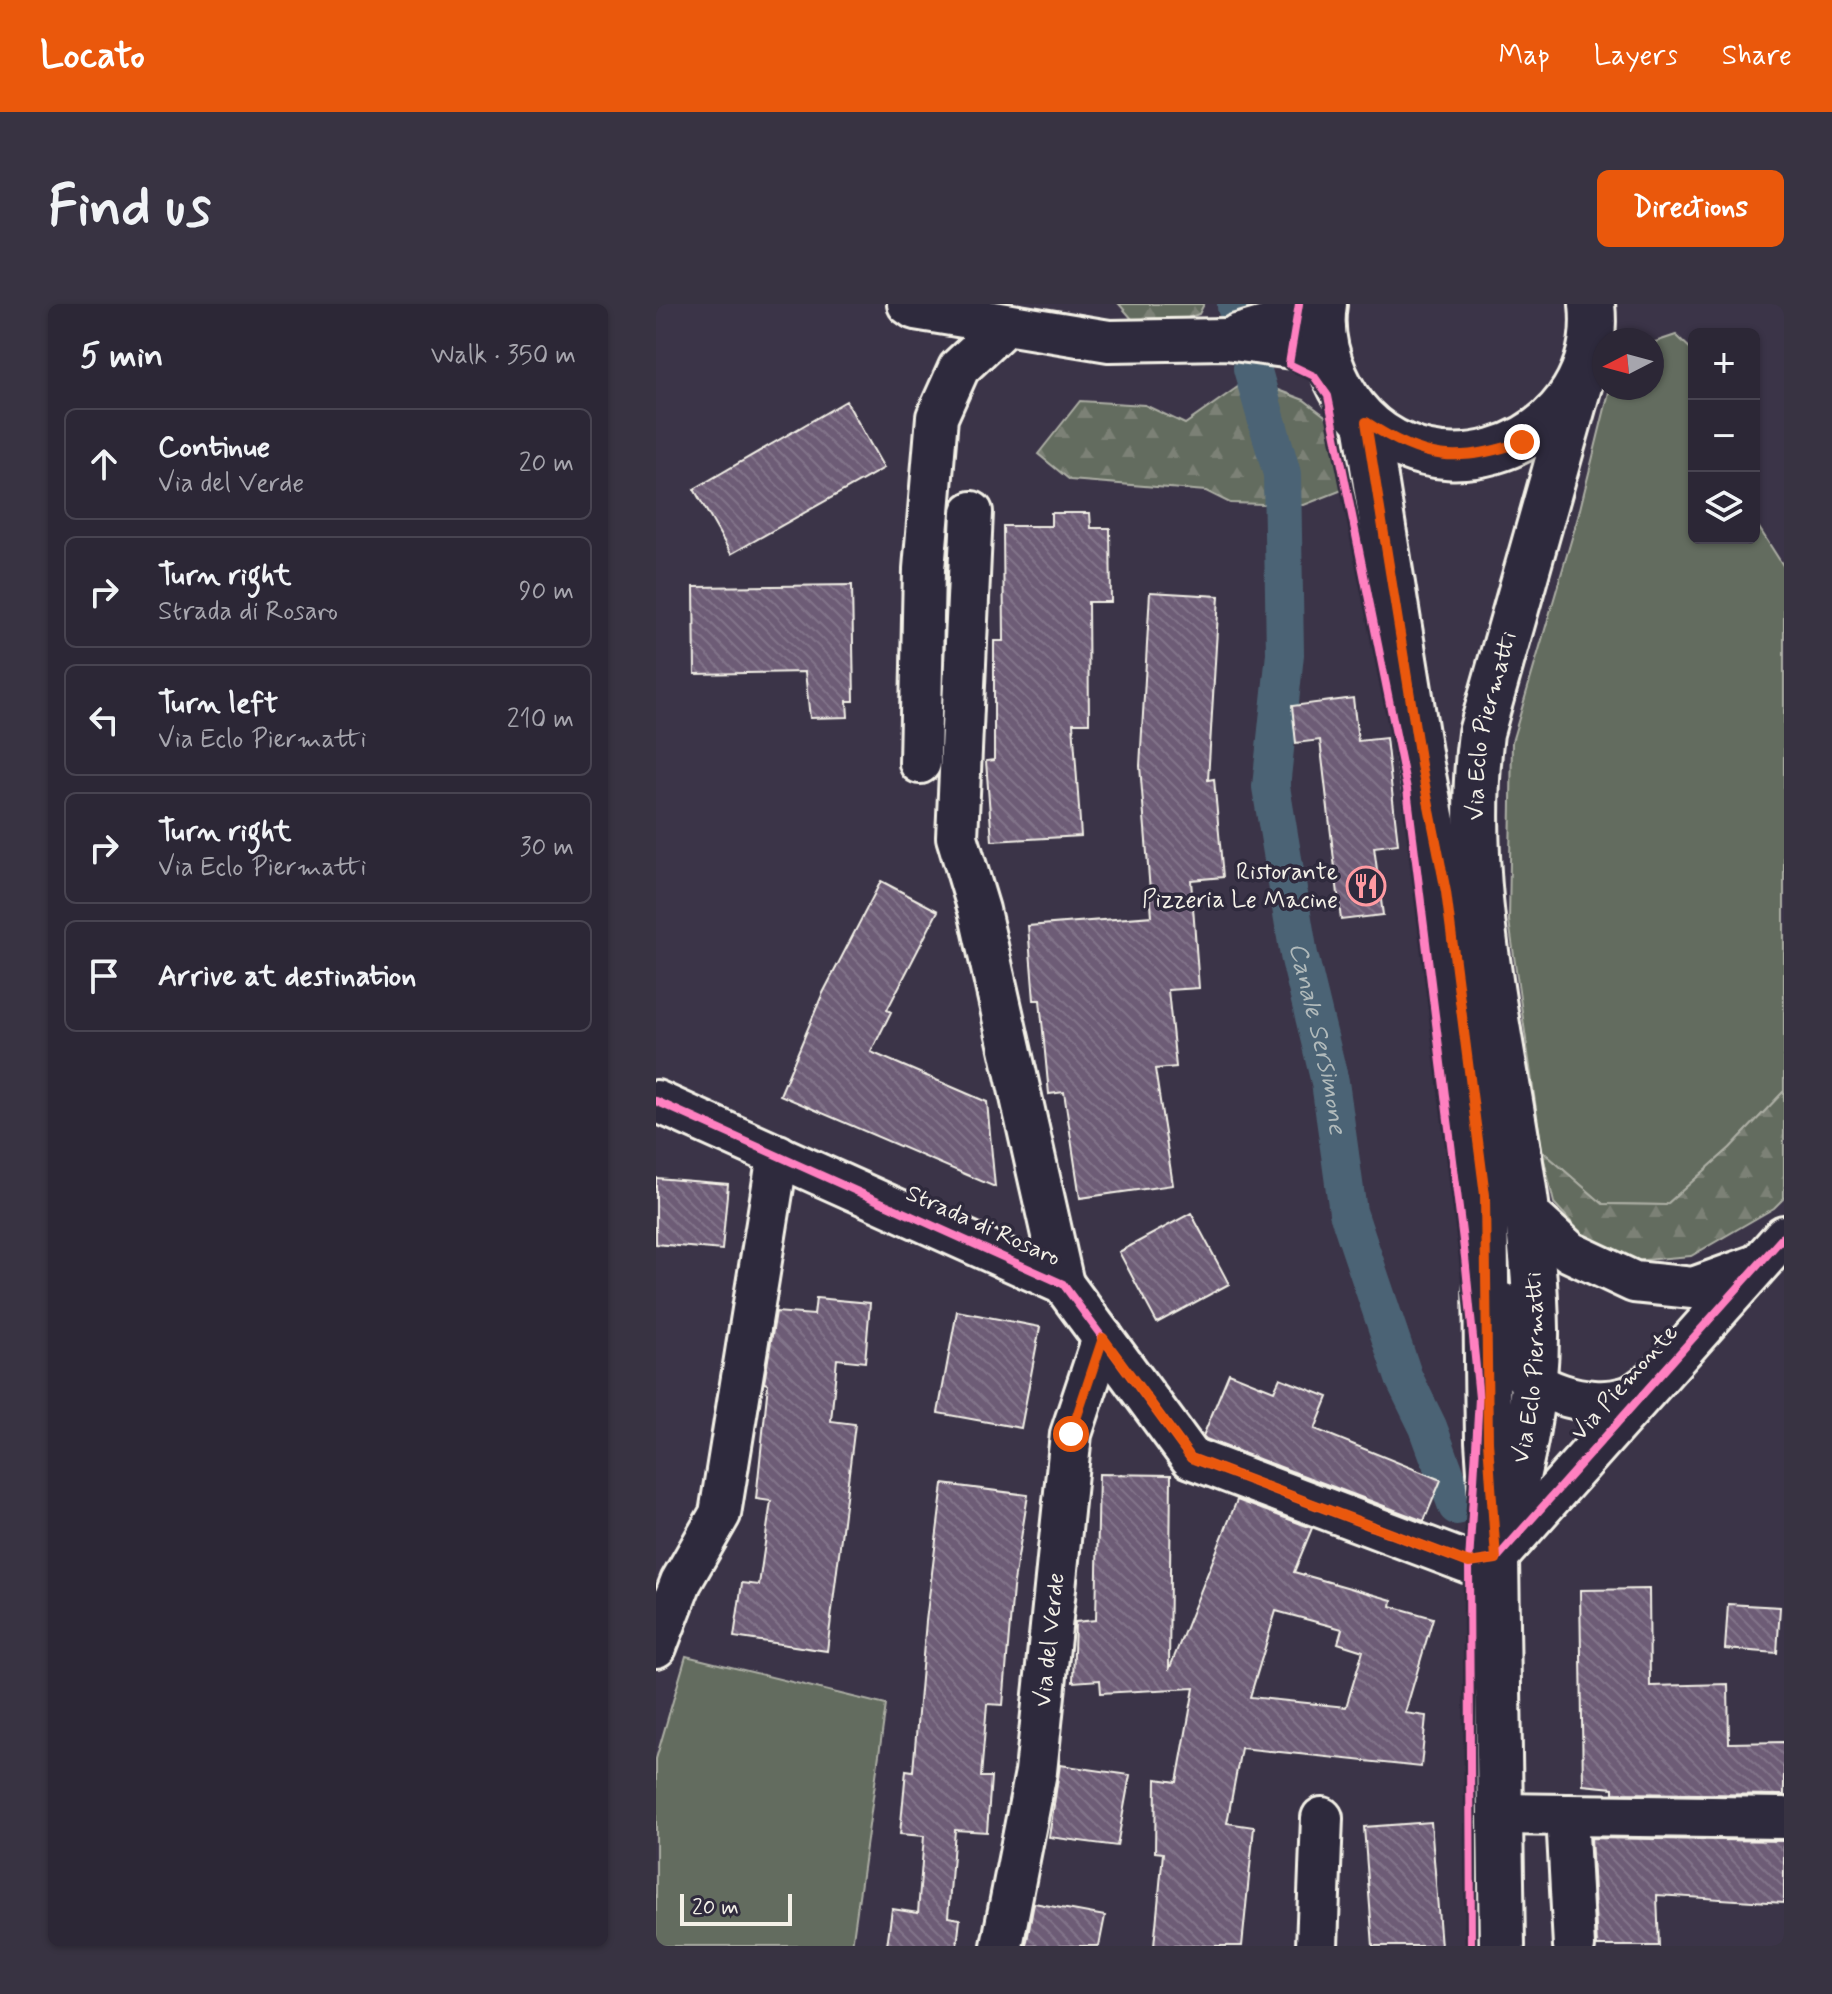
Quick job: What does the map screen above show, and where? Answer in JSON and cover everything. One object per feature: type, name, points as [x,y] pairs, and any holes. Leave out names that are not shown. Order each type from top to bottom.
[{"type":"main road","name":"Via Eclo Piermatti","points":[[1496,1559],[1527,1444],[1536,1330],[1526,1212],[1478,886],[1477,766],[1481,733],[1590,353],[1592,304]]},
{"type":"main road","name":"Via Eclo Piermatti","points":[[1324,307],[1327,357],[1342,392],[1366,422],[1400,445],[1441,457],[1483,456],[1522,442],[1556,416],[1580,382]]},
{"type":"main road","name":"Via Eclo Piermatti","points":[[1366,422],[1418,749],[1446,892],[1485,1195],[1488,1441],[1496,1559]]},
{"type":"main road","points":[[1496,1559],[1502,1946]]},
{"type":"street","points":[[908,304],[915,309],[1109,341],[1226,339],[1292,348],[1327,357]]},
{"type":"street","points":[[1226,339],[1324,307]]},
{"type":"street","points":[[920,763],[924,569],[937,417],[959,368],[1005,325]]},
{"type":"street","name":"Strada di Rosaro","points":[[972,512],[957,837],[979,910],[1063,1284],[1191,1458],[1469,1563],[1496,1559]]},
{"type":"street","name":"Strada di Rosaro","points":[[656,1101],[1063,1284]]},
{"type":"street","points":[[656,1647],[681,1582],[720,1514],[778,1155]]},
{"type":"street","points":[[1485,1195],[1508,1354],[1523,1376],[1578,1399],[1625,1398],[1658,1377]]},
{"type":"street","points":[[1526,1212],[1570,1252],[1634,1282],[1693,1288],[1757,1265]]},
{"type":"street","name":"Via Piemonte","points":[[1496,1559],[1784,1236]]},
{"type":"street","name":"Via del Verde","points":[[1002,1946],[1036,1772],[1071,1434],[1103,1338]]},
{"type":"street","points":[[1500,1814],[1784,1818]]},
{"type":"street","points":[[1567,1815],[1574,1946]]},
{"type":"street","points":[[1317,1946],[1322,1818]]},
{"type":"green space","points":[[1119,304],[1204,304],[1199,314],[1182,320],[1132,319]]},
{"type":"green space","points":[[1676,335],[1688,346],[1688,544],[1760,544],[1760,529],[1784,567],[1784,1091],[1730,1148],[1666,1205],[1603,1204],[1542,1151],[1509,921],[1512,742],[1578,517],[1607,400],[1664,400],[1664,339]]},
{"type":"green space","points":[[1249,379],[1304,400],[1354,438],[1355,485],[1304,505],[1230,503],[1206,491],[1070,480],[1038,454],[1080,401],[1145,405],[1185,424]]},
{"type":"green space","points":[[1784,1091],[1784,1198],[1774,1208],[1691,1256],[1632,1261],[1590,1243],[1554,1203],[1542,1151],[1603,1204],[1666,1205],[1730,1148]]},
{"type":"green space","points":[[686,1656],[886,1705],[852,1946],[656,1946],[656,1759]]},
{"type":"building","points":[[846,401],[884,468],[731,554],[694,489]]},
{"type":"building","points":[[1051,513],[1090,513],[1091,528],[1110,528],[1111,602],[1088,602],[1089,723],[1073,723],[1081,836],[992,841],[986,761],[994,760],[994,641],[1004,641],[1003,526],[1051,526]]},
{"type":"building","points":[[852,585],[854,701],[847,701],[848,717],[810,718],[805,672],[695,674],[694,587]]},
{"type":"building","points":[[1150,592],[1219,596],[1208,780],[1214,779],[1223,877],[1191,880],[1199,988],[1168,990],[1176,1067],[1155,1069],[1173,1185],[1080,1198],[1064,1092],[1049,1094],[1040,1000],[1034,1000],[1028,926],[1152,916],[1140,766]]},
{"type":"building","points":[[1353,698],[1358,741],[1386,738],[1398,844],[1374,847],[1383,915],[1341,920],[1320,740],[1296,743],[1292,706]]},
{"type":"building","points":[[881,881],[938,911],[887,1010],[891,1012],[871,1052],[987,1102],[995,1187],[780,1095],[822,995]]},
{"type":"building","points":[[656,1178],[728,1184],[722,1250],[656,1244]]},
{"type":"building","points":[[1191,1213],[1229,1284],[1157,1323],[1119,1252]]},
{"type":"building","points":[[816,1298],[870,1303],[865,1362],[837,1359],[831,1421],[855,1424],[827,1651],[734,1637],[742,1583],[759,1585],[771,1501],[756,1499],[768,1384],[764,1383],[776,1312],[814,1315]]},
{"type":"building","points":[[957,1311],[1040,1327],[1021,1428],[938,1413]]},
{"type":"building","points":[[1229,1373],[1274,1391],[1280,1378],[1328,1397],[1315,1429],[1441,1480],[1424,1521],[1206,1439],[1203,1436]]},
{"type":"building","points":[[1099,1474],[1171,1475],[1169,1670],[1237,1500],[1312,1528],[1294,1572],[1392,1600],[1391,1606],[1433,1618],[1405,1713],[1426,1716],[1421,1767],[1241,1748],[1227,1823],[1254,1827],[1242,1946],[1154,1946],[1163,1853],[1155,1852],[1156,1779],[1177,1782],[1194,1688],[1101,1693],[1100,1680],[1073,1682],[1075,1622],[1096,1620]],"holes":[[[1276,1611],[1342,1629],[1338,1643],[1363,1651],[1346,1707],[1250,1697]]]},
{"type":"building","points":[[943,1484],[1028,1495],[1013,1588],[1003,1705],[987,1704],[981,1777],[991,1777],[987,1832],[955,1830],[948,1917],[960,1919],[957,1946],[887,1946],[892,1909],[918,1913],[924,1836],[900,1834],[906,1770],[913,1771],[926,1621]]},
{"type":"building","points":[[1649,1589],[1650,1686],[1728,1684],[1729,1743],[1784,1742],[1784,1795],[1613,1793],[1613,1788],[1583,1785],[1580,1590]]},
{"type":"building","points":[[1728,1604],[1780,1607],[1777,1653],[1725,1649]]},
{"type":"building","points":[[1060,1765],[1130,1775],[1117,1846],[1049,1837]]},
{"type":"building","points":[[1431,1822],[1441,1946],[1373,1946],[1364,1827]]},
{"type":"building","points":[[1591,1838],[1784,1841],[1784,1903],[1657,1895],[1659,1946],[1597,1946]]},
{"type":"building","points":[[1034,1903],[1105,1916],[1099,1946],[1026,1946]]},
{"type":"waterway","name":"Canale Sersimone","points":[[1252,368],[1282,474],[1285,654],[1271,787],[1299,955],[1330,1082],[1348,1212],[1404,1378],[1428,1427],[1457,1506]]},
{"type":"cycle path","points":[[1299,304],[1289,364],[1314,376],[1328,396],[1407,789],[1465,1257],[1479,1398],[1469,1563],[1471,1946]]},
{"type":"cycle path","points":[[656,1101],[1063,1284],[1191,1458],[1469,1563],[1496,1559],[1784,1236]]},
{"type":"place","name":"Ristorante Pizzeria Le Macine","points":[[1366,886]]},
{"type":"route","points":[[1071,1434],[1103,1338],[1191,1458],[1469,1563],[1496,1559],[1488,1441],[1485,1195],[1446,892],[1421,765],[1366,422],[1400,445],[1441,457],[1483,456],[1522,442]]}]
